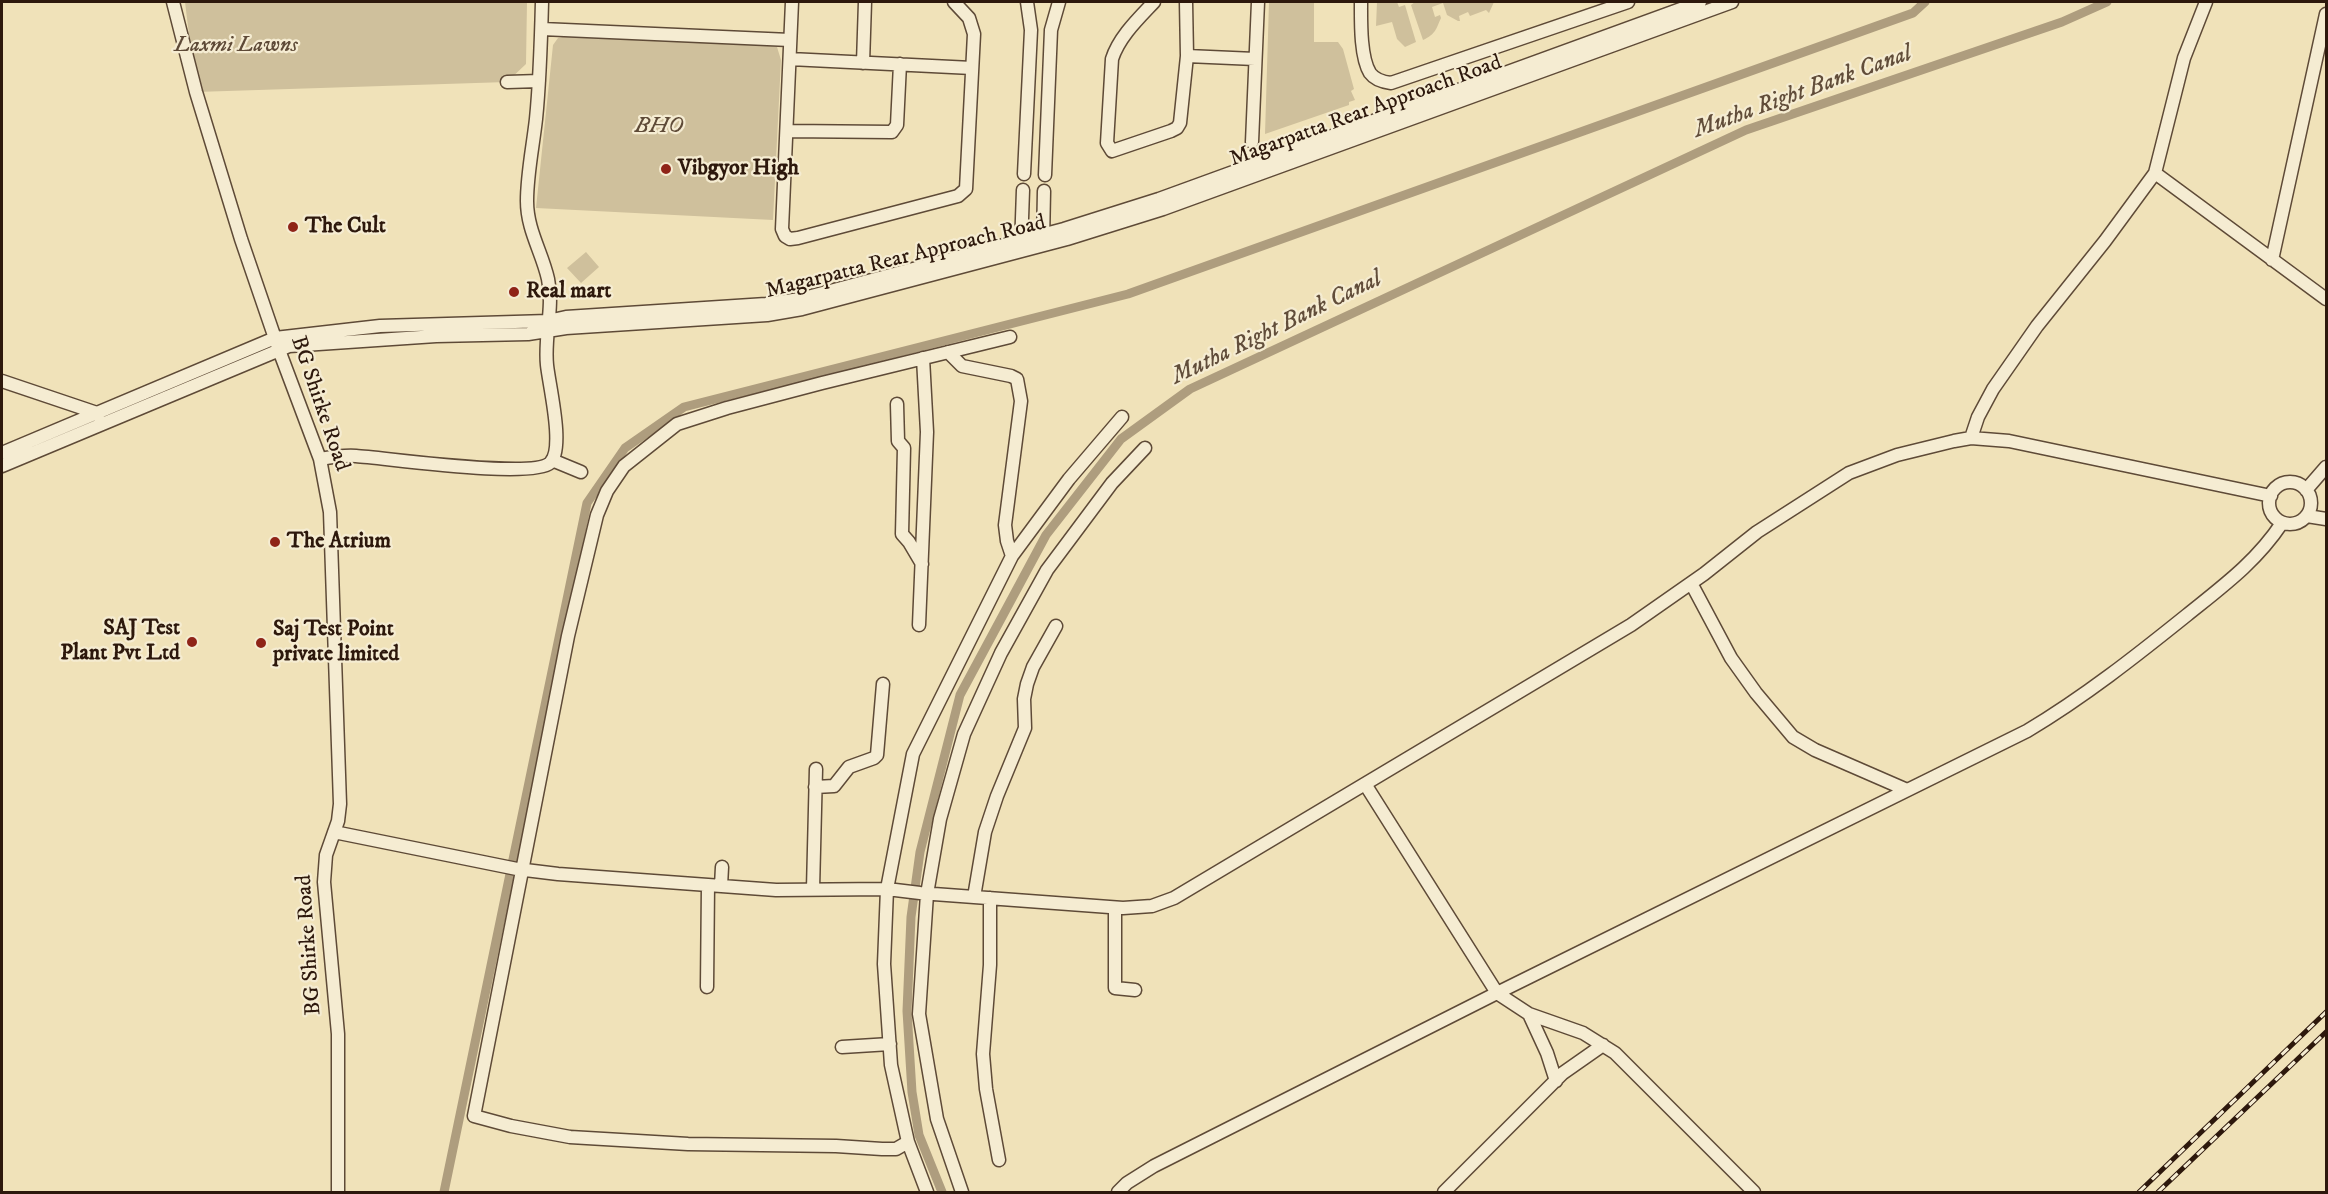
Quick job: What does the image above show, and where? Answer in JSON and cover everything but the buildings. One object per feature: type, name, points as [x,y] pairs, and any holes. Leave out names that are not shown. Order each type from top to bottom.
[{"type":"street","name":"BG Shirke Road","points":[[173,2],[241,239],[320,459],[330,512],[340,804],[338,821],[326,855],[324,882],[338,1034],[338,1192]]},
{"type":"street","points":[[320,459],[355,456],[452,466],[525,469],[539,468],[552,460],[556,438],[546,364],[550,299],[548,278],[531,232],[527,201],[539,81],[542,2]]},
{"type":"street","points":[[792,2],[782,229],[785,236],[790,239],[958,196],[966,189],[973,27],[969,18],[954,2]]},
{"type":"street","points":[[864,63],[865,2]]},
{"type":"street","points":[[1024,174],[1031,30],[1027,2]]},
{"type":"street","points":[[1045,175],[1051,30],[1059,2]]},
{"type":"street","points":[[1154,2],[1129,30],[1115,50],[1112,59],[1107,143],[1112,151],[1177,128],[1180,123],[1187,56],[1186,2]]},
{"type":"street","points":[[1252,142],[1258,2]]},
{"type":"street","points":[[1361,2],[1362,46],[1370,73],[1380,82],[1391,83],[1629,2]]},
{"type":"street","name":"Magarpatta Rear Approach Road","points":[[1043,240],[1700,2]]},
{"type":"street","name":"Magarpatta Rear Approach Road","points":[[2,453],[100,418],[277,344],[289,346],[547,326],[566,328],[768,315],[802,309],[1021,245],[1162,209],[1732,2]]},
{"type":"street","points":[[1971,438],[1985,402],[1999,380],[2037,326],[2105,241],[2155,173],[2184,58],[2206,2]]},
{"type":"street","points":[[2272,260],[2326,14]]},
{"type":"street","points":[[542,29],[790,40]]},
{"type":"street","points":[[1187,56],[1255,59]]},
{"type":"street","points":[[790,59],[972,68]]},
{"type":"street","points":[[787,131],[892,132],[897,125],[900,64]]},
{"type":"street","points":[[507,82],[539,81]]},
{"type":"street","points":[[2155,173],[2326,299]]},
{"type":"street","points":[[1021,245],[1023,190]]},
{"type":"street","points":[[1043,240],[1044,191]]},
{"type":"street","points":[[908,1142],[896,1149],[882,1149],[836,1146],[688,1144],[570,1137],[511,1126],[474,1116],[520,870],[568,636],[597,514],[607,491],[624,466],[677,424],[748,403],[1010,337]]},
{"type":"street","points":[[948,352],[962,366],[1011,376],[1017,379],[1020,387],[1021,401],[1005,525],[1012,556]]},
{"type":"street","points":[[919,625],[927,432],[923,358]]},
{"type":"street","points":[[2,381],[100,418]]},
{"type":"street","points":[[897,404],[898,441],[904,448],[902,534],[922,565]]},
{"type":"street","points":[[927,1192],[908,1142],[891,1065],[884,964],[892,890],[913,754],[1012,556],[1069,479],[1122,417]]},
{"type":"street","name":"Magarpatta Rear Approach Road","points":[[2,466],[100,418]]},
{"type":"street","points":[[334,832],[520,870],[721,886],[892,890],[1115,908],[1152,906],[1174,898],[1631,625],[1691,583],[1757,532],[1849,473],[1897,455],[1971,438],[2009,441],[2271,496]]},
{"type":"street","points":[[962,1192],[937,1119],[919,1014],[923,894],[940,819],[964,734],[1001,653],[1047,570],[1112,483],[1145,448]]},
{"type":"street","points":[[552,460],[581,472]]},
{"type":"street","points":[[2307,490],[2326,467]]},
{"type":"street","points":[[2284,483],[2296,483],[2307,490],[2311,506],[2307,516],[2296,524],[2282,523],[2270,509],[2271,496],[2278,486],[2284,483]]},
{"type":"street","points":[[2307,516],[2326,519]]},
{"type":"street","points":[[1118,1192],[1154,1166],[1497,993],[2027,731],[2065,707],[2130,660],[2212,596],[2256,557],[2282,523]]},
{"type":"street","points":[[1691,583],[1731,658],[1756,693],[1793,737],[1815,750],[1907,790]]},
{"type":"street","points":[[974,897],[986,832],[997,796],[1025,728],[1024,699],[1027,684],[1033,667],[1056,626]]},
{"type":"street","points":[[815,787],[834,786],[849,767],[877,755],[883,684]]},
{"type":"street","points":[[813,889],[816,769]]},
{"type":"street","points":[[1365,784],[1497,993],[1529,1014],[1583,1033],[1629,1065],[1754,1192]]},
{"type":"street","points":[[721,886],[722,867]]},
{"type":"street","points":[[707,987],[708,885]]},
{"type":"street","points":[[990,898],[990,965],[983,1054],[986,1089],[999,1160]]},
{"type":"street","points":[[1115,908],[1115,988],[1135,990]]},
{"type":"street","points":[[1529,1014],[1547,1053],[1556,1081]]},
{"type":"street","points":[[842,1047],[890,1044]]},
{"type":"street","points":[[1444,1192],[1556,1081],[1579,1060],[1603,1045]]},
{"type":"green space","name":"Laxmi Lawns","points":[[185,2],[527,2],[526,64],[507,82],[196,92]]},
{"type":"green space","points":[[1269,2],[1314,2],[1314,42],[1338,42],[1343,49],[1354,89],[1351,91],[1355,100],[1349,102],[1349,105],[1265,134]]},
{"type":"green space","points":[[1377,2],[1397,2],[1399,7],[1405,5],[1416,42],[1405,47],[1397,39],[1392,22],[1376,26]]},
{"type":"green space","points":[[1415,2],[1494,2],[1489,13],[1486,10],[1470,16],[1468,12],[1459,16],[1460,21],[1447,15],[1443,3],[1432,7],[1435,17],[1440,15],[1441,18],[1433,33],[1423,40],[1411,5]]},
{"type":"green space","name":"BHO","points":[[567,36],[777,47],[781,60],[773,220],[536,208],[553,45],[558,38]]},
{"type":"green space","points":[[586,252],[599,267],[581,283],[567,268]]},
{"type":"waterway","points":[[444,1192],[587,503],[625,448],[684,407],[1128,294],[1913,13],[1925,2]]},
{"type":"waterway","name":"Mutha Right Bank Canal","points":[[942,1192],[919,1135],[912,1092],[907,1011],[911,917],[920,852],[960,695],[1046,535],[1121,439],[1190,389],[1746,130],[2062,22],[2107,2]]},
{"type":"railway","points":[[2139,1192],[2326,1012]]},
{"type":"railway","points":[[2158,1192],[2326,1032]]},
{"type":"place","name":"Vibgyor High","points":[[666,169]]},
{"type":"place","name":"The Cult","points":[[293,227]]},
{"type":"place","name":"Real mart","points":[[514,292]]},
{"type":"place","name":"The Atrium","points":[[275,542]]},
{"type":"place","name":"SAJ Test Plant Pvt Ltd","points":[[192,642]]},
{"type":"place","name":"Saj Test Point private limited","points":[[261,643]]}]
